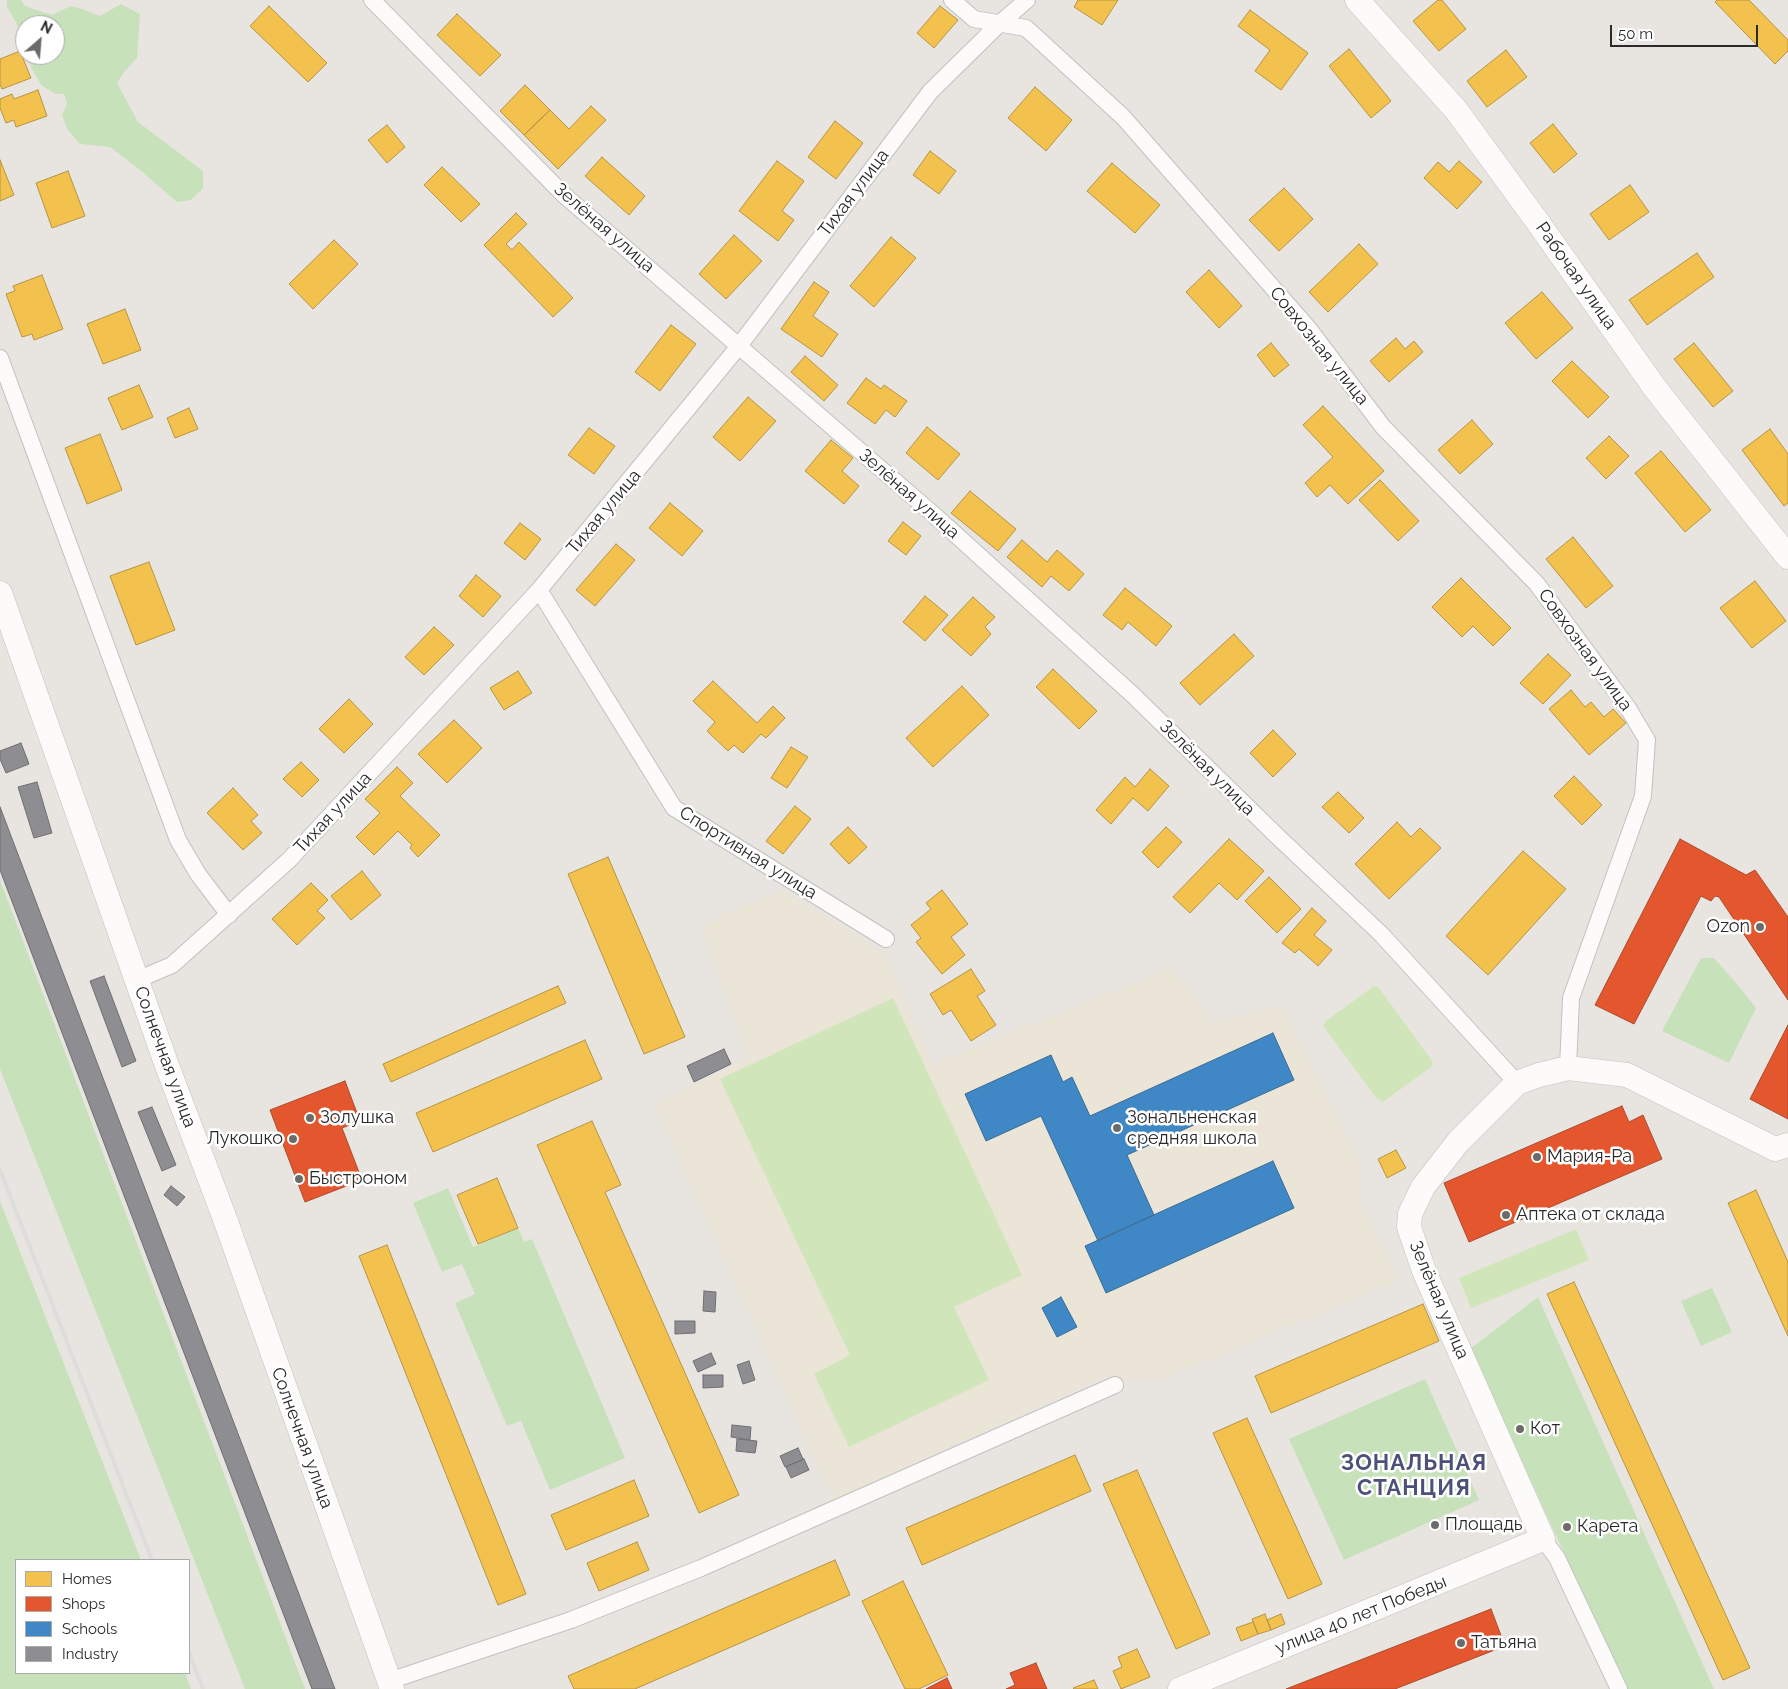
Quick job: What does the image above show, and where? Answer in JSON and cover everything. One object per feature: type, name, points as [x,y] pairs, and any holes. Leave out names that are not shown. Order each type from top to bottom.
[{"type":"street","name":"Зелёная улица","points":[[372,0],[564,195],[933,514],[1134,696],[1276,835],[1382,934],[1517,1083],[1458,1142],[1423,1187],[1410,1214],[1409,1227],[1424,1271],[1543,1539],[1557,1558],[1619,1689]]},
{"type":"street","name":"Совхозная улица","points":[[952,0],[974,19],[1026,28],[1123,117],[1309,329],[1383,427],[1536,584],[1628,708],[1647,740],[1643,796],[1571,998],[1568,1068]]},
{"type":"street","name":"Тихая улица","points":[[137,980],[172,965],[289,860],[539,590],[739,346],[930,92],[999,24],[1027,0]]},
{"type":"street","name":"Рабочая улица","points":[[1357,0],[1456,110],[1655,388],[1788,557]]},
{"type":"street","points":[[0,358],[178,840],[198,874],[229,915]]},
{"type":"street","name":"Спортивная улица","points":[[539,590],[674,808],[886,939]]},
{"type":"street","name":"Солнечная улица","points":[[0,593],[137,980],[225,1218],[390,1685]]},
{"type":"street","points":[[1517,1083],[1539,1074],[1568,1068],[1627,1075],[1775,1149],[1788,1145]]},
{"type":"street","points":[[390,1685],[571,1620],[701,1568],[1115,1385]]},
{"type":"street","name":"улица 40 лет Победы","points":[[1180,1689],[1543,1539]]},
{"type":"shaded area","points":[[782,890],[884,953],[933,1064],[1171,968],[1213,1023],[1281,1005],[1361,1166],[1360,1204],[1399,1281],[1161,1380],[1101,1378],[834,1500],[655,1104],[749,1058],[702,928],[721,915]]},
{"type":"green space","points":[[7,0],[21,0],[25,6],[52,15],[15,15],[15,20],[7,7]]},
{"type":"green space","points":[[121,4],[140,14],[137,58],[117,83],[138,122],[203,171],[203,188],[191,200],[177,202],[110,147],[80,144],[67,129],[62,115],[67,104],[64,94],[56,94],[41,85],[30,65],[65,65],[65,15],[52,15],[71,6],[100,16]]},
{"type":"green space","points":[[0,880],[305,1689],[245,1689],[0,1069]]},
{"type":"green space","points":[[1701,958],[1714,958],[1756,1008],[1729,1063],[1662,1031]]},
{"type":"green space","points":[[1374,986],[1379,988],[1433,1062],[1431,1067],[1383,1102],[1377,1099],[1323,1026],[1326,1021]]},
{"type":"green space","points":[[893,998],[1022,1275],[954,1307],[989,1380],[849,1447],[814,1374],[850,1355],[720,1079]]},
{"type":"green space","points":[[448,1188],[473,1247],[518,1228],[524,1242],[532,1239],[625,1458],[550,1490],[521,1421],[507,1426],[455,1303],[475,1294],[462,1264],[442,1272],[413,1203]]},
{"type":"green space","points":[[0,1201],[141,1559],[15,1559],[15,1674],[185,1674],[191,1689],[0,1689]]},
{"type":"green space","points":[[1576,1229],[1589,1260],[1471,1308],[1459,1278]]},
{"type":"green space","points":[[1712,1288],[1732,1332],[1701,1346],[1681,1301]]},
{"type":"green space","points":[[1538,1297],[1714,1689],[1627,1689],[1470,1349]]},
{"type":"green space","points":[[1425,1379],[1479,1500],[1344,1560],[1289,1439]]},
{"type":"building: Homes","points":[[1078,0],[1118,0],[1102,25],[1074,7]]},
{"type":"building: Homes","points":[[1438,0],[1442,0],[1466,29],[1439,51],[1413,21]]},
{"type":"building: Homes","points":[[1717,0],[1749,0],[1788,40],[1788,51],[1775,64],[1715,2]]},
{"type":"building: Homes","points":[[269,6],[327,63],[308,82],[250,26]]},
{"type":"building: Homes","points":[[940,6],[958,20],[934,48],[917,33]]},
{"type":"building: Homes","points":[[1250,10],[1308,53],[1281,90],[1255,71],[1270,50],[1238,26]]},
{"type":"building: Homes","points":[[457,14],[501,55],[480,76],[437,35]]},
{"type":"building: Homes","points":[[1349,49],[1391,101],[1371,118],[1329,66]]},
{"type":"building: Homes","points":[[1506,50],[1527,77],[1487,107],[1467,81]]},
{"type":"building: Homes","points":[[15,53],[15,65],[26,65],[31,78],[2,89],[0,84],[0,59]]},
{"type":"building: Homes","points":[[525,85],[550,110],[524,135],[500,111]]},
{"type":"building: Homes","points":[[1035,87],[1072,120],[1046,151],[1008,118]]},
{"type":"building: Homes","points":[[38,90],[47,116],[16,127],[14,120],[6,123],[0,108],[0,99],[12,94],[14,99]]},
{"type":"building: Homes","points":[[591,106],[606,120],[558,169],[524,135],[550,110],[569,129]]},
{"type":"building: Homes","points":[[835,121],[863,143],[836,179],[808,157]]},
{"type":"building: Homes","points":[[1553,124],[1577,154],[1554,173],[1530,143]]},
{"type":"building: Homes","points":[[387,125],[405,147],[387,163],[368,140]]},
{"type":"building: Homes","points":[[930,151],[956,171],[939,194],[913,175]]},
{"type":"building: Homes","points":[[602,157],[645,196],[629,215],[585,176]]},
{"type":"building: Homes","points":[[0,160],[14,195],[0,201]]},
{"type":"building: Homes","points":[[777,161],[804,181],[782,211],[794,220],[778,241],[739,211]]},
{"type":"building: Homes","points":[[1459,161],[1482,182],[1457,209],[1424,178],[1438,162],[1449,172]]},
{"type":"building: Homes","points":[[1112,163],[1160,205],[1135,233],[1087,191]]},
{"type":"building: Homes","points":[[442,167],[480,204],[461,222],[424,185]]},
{"type":"building: Homes","points":[[68,171],[85,216],[52,228],[36,183]]},
{"type":"building: Homes","points":[[1630,185],[1649,212],[1609,240],[1590,214]]},
{"type":"building: Homes","points":[[1284,188],[1313,219],[1279,251],[1249,220]]},
{"type":"building: Homes","points":[[516,213],[527,224],[506,244],[512,250],[519,242],[573,298],[553,317],[484,245]]},
{"type":"building: Homes","points":[[734,235],[762,261],[726,299],[699,274]]},
{"type":"building: Homes","points":[[891,237],[916,258],[874,307],[850,286]]},
{"type":"building: Homes","points":[[334,240],[358,264],[313,309],[289,284]]},
{"type":"building: Homes","points":[[1359,244],[1378,264],[1328,312],[1309,292]]},
{"type":"building: Homes","points":[[1697,253],[1714,277],[1647,325],[1629,300]]},
{"type":"building: Homes","points":[[1209,270],[1242,306],[1219,328],[1186,292]]},
{"type":"building: Homes","points":[[42,275],[63,329],[34,340],[32,334],[22,337],[6,294],[15,291],[13,286]]},
{"type":"building: Homes","points":[[814,282],[829,292],[813,316],[838,334],[822,357],[781,329]]},
{"type":"building: Homes","points":[[1542,292],[1573,328],[1536,359],[1505,323]]},
{"type":"building: Homes","points":[[125,309],[141,350],[103,364],[87,324]]},
{"type":"building: Homes","points":[[671,325],[696,344],[660,391],[635,372]]},
{"type":"building: Homes","points":[[1396,338],[1405,349],[1414,341],[1423,352],[1389,382],[1370,361]]},
{"type":"building: Homes","points":[[1271,343],[1289,365],[1274,377],[1257,355]]},
{"type":"building: Homes","points":[[1694,343],[1733,391],[1713,407],[1674,359]]},
{"type":"building: Homes","points":[[805,356],[838,385],[824,401],[791,372]]},
{"type":"building: Homes","points":[[1572,361],[1609,397],[1588,418],[1552,381]]},
{"type":"building: Homes","points":[[866,378],[881,389],[884,385],[907,401],[895,417],[886,410],[875,424],[847,403]]},
{"type":"building: Homes","points":[[139,385],[153,417],[122,430],[108,398]]},
{"type":"building: Homes","points":[[748,397],[776,421],[740,461],[713,437]]},
{"type":"building: Homes","points":[[1323,406],[1384,471],[1348,504],[1330,485],[1317,497],[1305,483],[1333,457],[1303,425]]},
{"type":"building: Homes","points":[[189,408],[198,429],[175,438],[167,418]]},
{"type":"building: Homes","points":[[1472,420],[1493,444],[1460,474],[1438,450]]},
{"type":"building: Homes","points":[[927,427],[960,454],[938,480],[906,453]]},
{"type":"building: Homes","points":[[589,428],[615,446],[594,474],[568,455]]},
{"type":"building: Homes","points":[[1770,429],[1788,454],[1788,503],[1784,506],[1742,450]]},
{"type":"building: Homes","points":[[100,434],[122,490],[87,504],[65,448]]},
{"type":"building: Homes","points":[[1609,436],[1629,456],[1606,479],[1586,458]]},
{"type":"building: Homes","points":[[831,440],[853,458],[842,471],[859,486],[844,504],[805,471]]},
{"type":"building: Homes","points":[[1661,451],[1711,510],[1685,532],[1635,473]]},
{"type":"building: Homes","points":[[1380,480],[1419,521],[1398,541],[1359,500]]},
{"type":"building: Homes","points":[[970,491],[1016,529],[998,551],[951,513]]},
{"type":"building: Homes","points":[[670,503],[703,531],[682,556],[649,528]]},
{"type":"building: Homes","points":[[903,522],[921,536],[906,555],[888,541]]},
{"type":"building: Homes","points":[[520,523],[541,539],[525,560],[504,543]]},
{"type":"building: Homes","points":[[1573,537],[1613,586],[1586,608],[1546,559]]},
{"type":"building: Homes","points":[[1022,540],[1047,562],[1057,550],[1084,574],[1069,591],[1051,576],[1042,587],[1007,557]]},
{"type":"building: Homes","points":[[616,544],[635,560],[595,606],[576,590]]},
{"type":"building: Homes","points":[[149,562],[175,630],[136,645],[110,576]]},
{"type":"building: Homes","points":[[476,575],[501,596],[483,617],[459,596]]},
{"type":"building: Homes","points":[[1461,578],[1511,628],[1493,646],[1473,626],[1462,637],[1432,607]]},
{"type":"building: Homes","points":[[1755,581],[1786,621],[1752,648],[1720,608]]},
{"type":"building: Homes","points":[[1125,588],[1172,626],[1156,646],[1128,622],[1122,630],[1103,615]]},
{"type":"building: Homes","points":[[925,596],[948,615],[925,641],[903,622]]},
{"type":"building: Homes","points":[[973,597],[995,617],[985,627],[991,634],[971,656],[942,630]]},
{"type":"building: Homes","points":[[434,627],[454,645],[424,675],[405,657]]},
{"type":"building: Homes","points":[[1234,634],[1254,656],[1200,705],[1180,683]]},
{"type":"building: Homes","points":[[1548,654],[1571,675],[1543,704],[1520,683]]},
{"type":"building: Homes","points":[[1053,669],[1097,711],[1079,729],[1036,687]]},
{"type":"building: Homes","points":[[518,671],[532,693],[504,710],[490,688]]},
{"type":"building: Homes","points":[[713,681],[757,723],[773,706],[785,718],[766,738],[761,734],[743,753],[734,745],[728,751],[707,731],[715,722],[693,701]]},
{"type":"building: Homes","points":[[962,686],[989,715],[933,767],[906,738]]},
{"type":"building: Homes","points":[[1571,690],[1585,707],[1591,702],[1604,717],[1613,709],[1626,723],[1589,755],[1549,709]]},
{"type":"building: Homes","points":[[349,699],[373,724],[344,753],[319,729]]},
{"type":"building: Homes","points":[[454,720],[482,748],[447,783],[418,754]]},
{"type":"building: Homes","points":[[1273,730],[1296,754],[1273,777],[1250,753]]},
{"type":"building: Homes","points":[[791,747],[808,757],[787,788],[771,778]]},
{"type":"building: Homes","points":[[301,762],[319,780],[302,797],[283,779]]},
{"type":"building: Homes","points":[[397,767],[413,783],[400,796],[440,835],[418,857],[410,848],[412,845],[398,831],[374,855],[356,837],[380,813],[365,799]]},
{"type":"building: Homes","points":[[1150,769],[1169,786],[1148,811],[1133,798],[1111,824],[1096,810],[1125,777],[1135,787]]},
{"type":"building: Homes","points":[[1574,776],[1602,805],[1582,825],[1554,796]]},
{"type":"building: Homes","points":[[233,788],[258,815],[251,821],[262,833],[243,850],[207,813]]},
{"type":"building: Homes","points":[[1338,792],[1364,818],[1349,833],[1322,807]]},
{"type":"building: Homes","points":[[795,806],[811,819],[783,854],[766,841]]},
{"type":"building: Homes","points":[[1397,822],[1411,837],[1420,828],[1441,848],[1389,899],[1355,864]]},
{"type":"building: Homes","points":[[848,827],[867,847],[849,864],[830,844]]},
{"type":"building: Homes","points":[[1166,827],[1182,842],[1158,868],[1142,852]]},
{"type":"building: Homes","points":[[1229,839],[1264,871],[1237,900],[1219,883],[1190,913],[1173,897]]},
{"type":"building: Homes","points":[[1523,851],[1566,889],[1488,975],[1446,936]]},
{"type":"building: Homes","points":[[608,857],[685,1037],[644,1054],[568,874]]},
{"type":"building: Homes","points":[[362,871],[381,895],[351,920],[331,896]]},
{"type":"building: Homes","points":[[1269,877],[1301,909],[1277,933],[1245,901]]},
{"type":"building: Homes","points":[[311,883],[328,900],[317,911],[325,918],[297,945],[272,919]]},
{"type":"building: Homes","points":[[942,890],[968,924],[951,937],[965,955],[942,974],[916,942],[921,938],[911,925],[931,909],[926,903]]},
{"type":"building: Homes","points":[[1312,908],[1326,921],[1314,935],[1332,950],[1318,966],[1299,949],[1295,953],[1282,943]]},
{"type":"building: Homes","points":[[971,969],[985,991],[977,996],[996,1025],[971,1041],[951,1010],[943,1015],[930,994]]},
{"type":"building: Homes","points":[[558,986],[566,1003],[391,1082],[383,1064]]},
{"type":"building: Homes","points":[[585,1040],[602,1079],[433,1152],[416,1113]]},
{"type":"building: Homes","points":[[592,1121],[621,1185],[605,1192],[739,1495],[699,1513],[537,1145]]},
{"type":"building: Homes","points":[[1396,1150],[1406,1168],[1387,1178],[1378,1159]]},
{"type":"building: Homes","points":[[497,1178],[518,1228],[478,1244],[457,1195]]},
{"type":"building: Homes","points":[[1756,1190],[1788,1262],[1788,1336],[1728,1203]]},
{"type":"building: Homes","points":[[387,1245],[526,1594],[498,1605],[359,1256]]},
{"type":"building: Homes","points":[[1574,1282],[1750,1668],[1723,1680],[1547,1294]]},
{"type":"building: Homes","points":[[1423,1304],[1439,1341],[1271,1413],[1255,1376]]},
{"type":"building: Homes","points":[[1247,1418],[1322,1584],[1288,1599],[1213,1433]]},
{"type":"building: Homes","points":[[1075,1455],[1091,1491],[922,1565],[906,1528]]},
{"type":"building: Homes","points":[[1137,1470],[1210,1634],[1176,1649],[1103,1484]]},
{"type":"building: Homes","points":[[634,1480],[649,1516],[566,1550],[551,1515]]},
{"type":"building: Homes","points":[[637,1542],[649,1570],[599,1591],[587,1563]]},
{"type":"building: Homes","points":[[835,1560],[850,1595],[635,1689],[574,1689],[568,1676]]},
{"type":"building: Homes","points":[[903,1581],[948,1675],[919,1689],[905,1689],[862,1601]]},
{"type":"building: Homes","points":[[1265,1614],[1271,1630],[1258,1634],[1252,1619]]},
{"type":"building: Homes","points":[[1281,1614],[1285,1624],[1271,1630],[1267,1620]]},
{"type":"building: Homes","points":[[1253,1622],[1258,1634],[1241,1641],[1236,1628]]},
{"type":"building: Homes","points":[[1137,1649],[1150,1677],[1121,1689],[1113,1671],[1122,1667],[1118,1657]]},
{"type":"building: Homes","points":[[1094,1680],[1098,1689],[1073,1688]]},
{"type":"building: Shops","points":[[1680,839],[1746,875],[1755,870],[1788,917],[1788,1000],[1719,897],[1715,896],[1711,901],[1701,896],[1634,1024],[1595,1005]]},
{"type":"building: Shops","points":[[1788,1025],[1788,1119],[1750,1099]]},
{"type":"building: Shops","points":[[345,1081],[360,1121],[342,1128],[362,1180],[305,1202],[270,1110]]},
{"type":"building: Shops","points":[[1622,1106],[1629,1122],[1643,1115],[1662,1159],[1469,1242],[1444,1183]]},
{"type":"building: Shops","points":[[1491,1609],[1505,1646],[1395,1689],[1286,1689]]},
{"type":"building: Shops","points":[[1036,1663],[1047,1689],[1006,1689],[1015,1685],[1010,1673]]},
{"type":"building: Shops","points":[[947,1678],[952,1689],[926,1689]]},
{"type":"building: Schools","name":"Зональненская средняя школа","points":[[1273,1033],[1294,1080],[1127,1155],[1154,1215],[1098,1241],[1041,1116],[986,1141],[965,1094],[1051,1055],[1063,1082],[1072,1077],[1090,1116]]},
{"type":"building: Schools","points":[[1273,1161],[1294,1208],[1106,1293],[1085,1246]]},
{"type":"building: Schools","points":[[1061,1297],[1077,1327],[1057,1337],[1042,1308]]},
{"type":"building: Industry","points":[[21,743],[29,764],[6,773],[0,759],[0,751]]},
{"type":"building: Industry","points":[[37,782],[52,833],[34,838],[18,787]]},
{"type":"building: Industry","points":[[0,807],[335,1689],[312,1689],[0,870]]},
{"type":"building: Industry","points":[[104,976],[136,1061],[122,1067],[90,981]]},
{"type":"building: Industry","points":[[724,1049],[731,1064],[694,1082],[687,1066]]},
{"type":"building: Industry","points":[[152,1107],[176,1165],[162,1171],[138,1112]]},
{"type":"building: Industry","points":[[171,1186],[185,1197],[177,1206],[164,1195]]},
{"type":"building: Industry","points":[[704,1291],[716,1292],[715,1312],[703,1311]]},
{"type":"building: Industry","points":[[675,1321],[695,1321],[695,1333],[675,1334]]},
{"type":"building: Industry","points":[[711,1353],[716,1364],[698,1372],[693,1361]]},
{"type":"building: Industry","points":[[749,1361],[755,1380],[743,1384],[737,1365]]},
{"type":"building: Industry","points":[[703,1375],[723,1375],[723,1387],[703,1388]]},
{"type":"building: Industry","points":[[732,1425],[751,1427],[750,1440],[731,1437]]},
{"type":"building: Industry","points":[[737,1439],[757,1441],[755,1453],[736,1451]]},
{"type":"building: Industry","points":[[798,1448],[803,1459],[785,1467],[780,1456]]},
{"type":"building: Industry","points":[[804,1459],[809,1470],[791,1478],[786,1467]]},
{"type":"railway","points":[[0,1170],[152,1559]]},
{"type":"railway","points":[[190,1656],[203,1689]]},
{"type":"place","name":"Ozon","points":[[1760,927]]},
{"type":"place","name":"Золушка","points":[[310,1118]]},
{"type":"place","name":"Зональненская средняя школа","points":[[1117,1128]]},
{"type":"place","name":"Лукошко","points":[[293,1139]]},
{"type":"place","name":"Мария-Ра","points":[[1537,1157]]},
{"type":"place","name":"Быстроном","points":[[299,1179]]},
{"type":"place","name":"Аптека от склада","points":[[1506,1215]]},
{"type":"place","name":"Кот","points":[[1520,1429]]},
{"type":"place","name":"Площадь","points":[[1435,1525]]},
{"type":"place","name":"Карета","points":[[1567,1527]]},
{"type":"place","name":"Татьяна","points":[[1461,1643]]},
{"type":"district","name":"ЗОНАЛЬНАЯ СТАНЦИЯ","points":[[1414,1476]]}]
